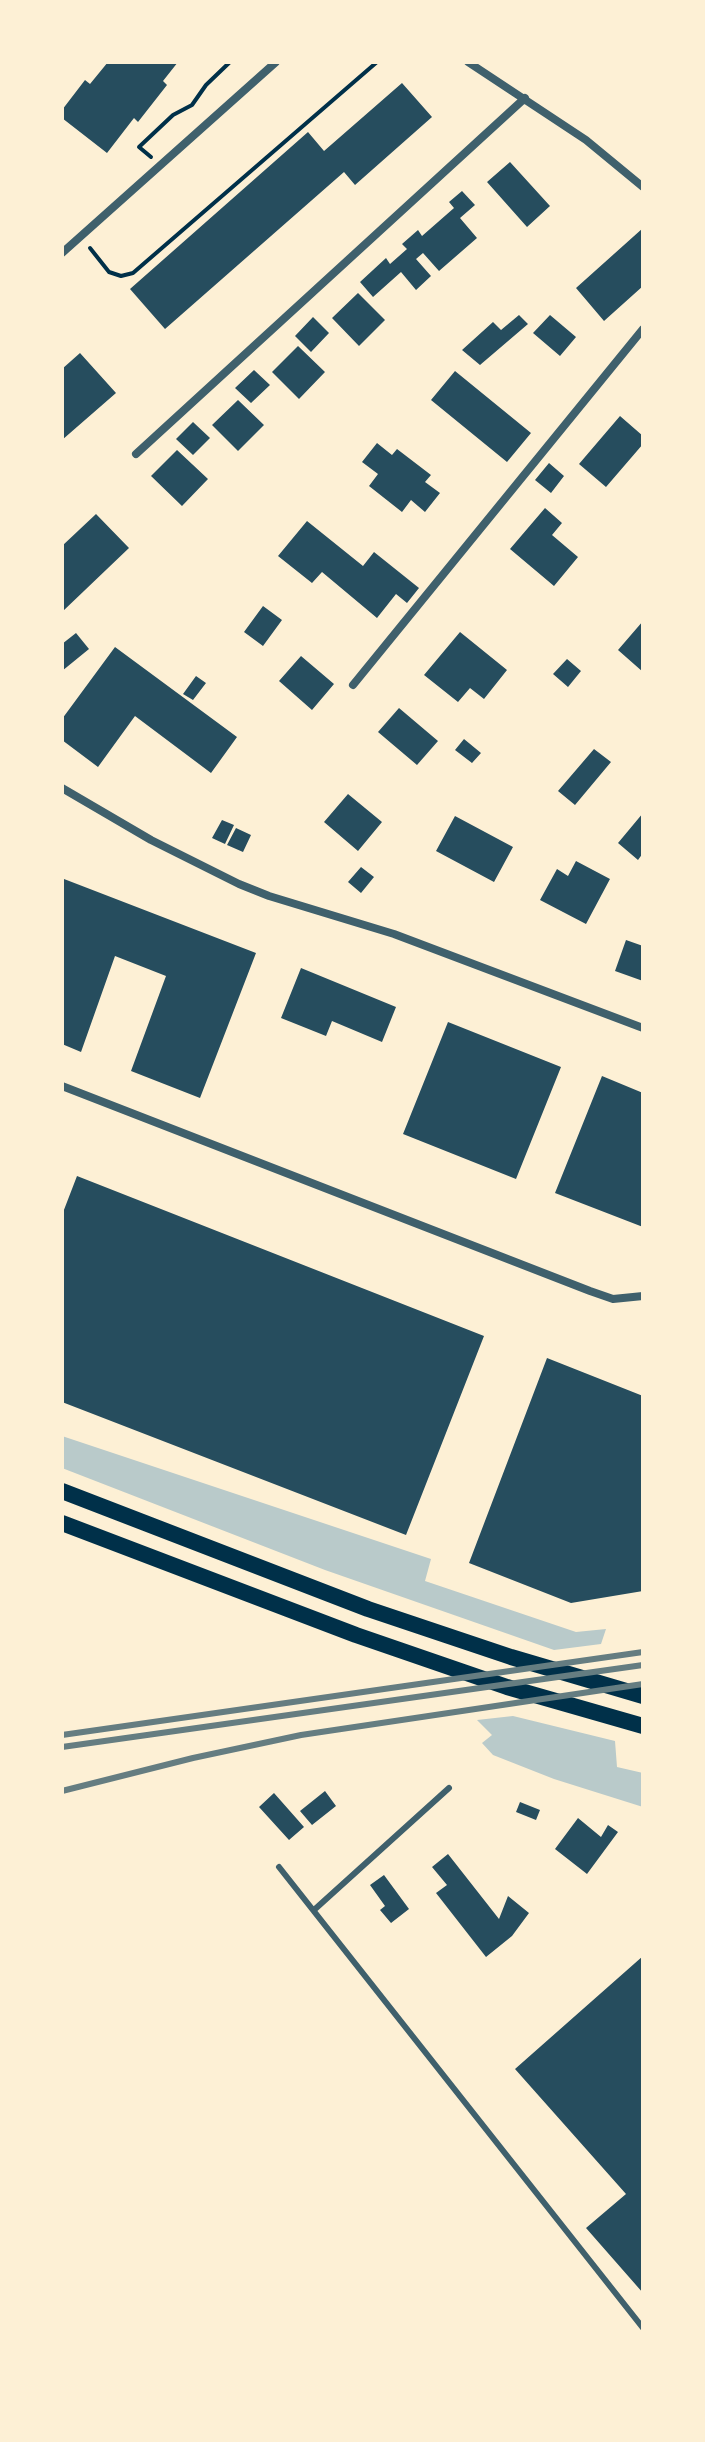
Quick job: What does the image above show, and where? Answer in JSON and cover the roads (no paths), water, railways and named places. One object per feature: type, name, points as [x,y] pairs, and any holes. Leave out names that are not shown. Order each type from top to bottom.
[{"type":"main road","points":[[62,1491],[368,1609],[511,1657],[643,1696]]},
{"type":"main road","points":[[62,1523],[444,1666],[643,1726]]},
{"type":"street","points":[[62,253],[276,62]]},
{"type":"street","points":[[468,62],[586,140],[643,187]]},
{"type":"street","points":[[136,454],[525,98]]},
{"type":"street","points":[[353,685],[643,329]]},
{"type":"street","points":[[62,788],[151,840],[239,884],[394,934],[643,1028]]},
{"type":"street","points":[[62,1086],[590,1291],[613,1299],[643,1296]]},
{"type":"lane","points":[[314,1910],[449,1788]]},
{"type":"lane","points":[[279,1867],[643,2328]]},
{"type":"railway","points":[[62,1735],[643,1652]]},
{"type":"railway","points":[[62,1747],[643,1665]]},
{"type":"railway","points":[[62,1791],[301,1735],[643,1684]]}]
